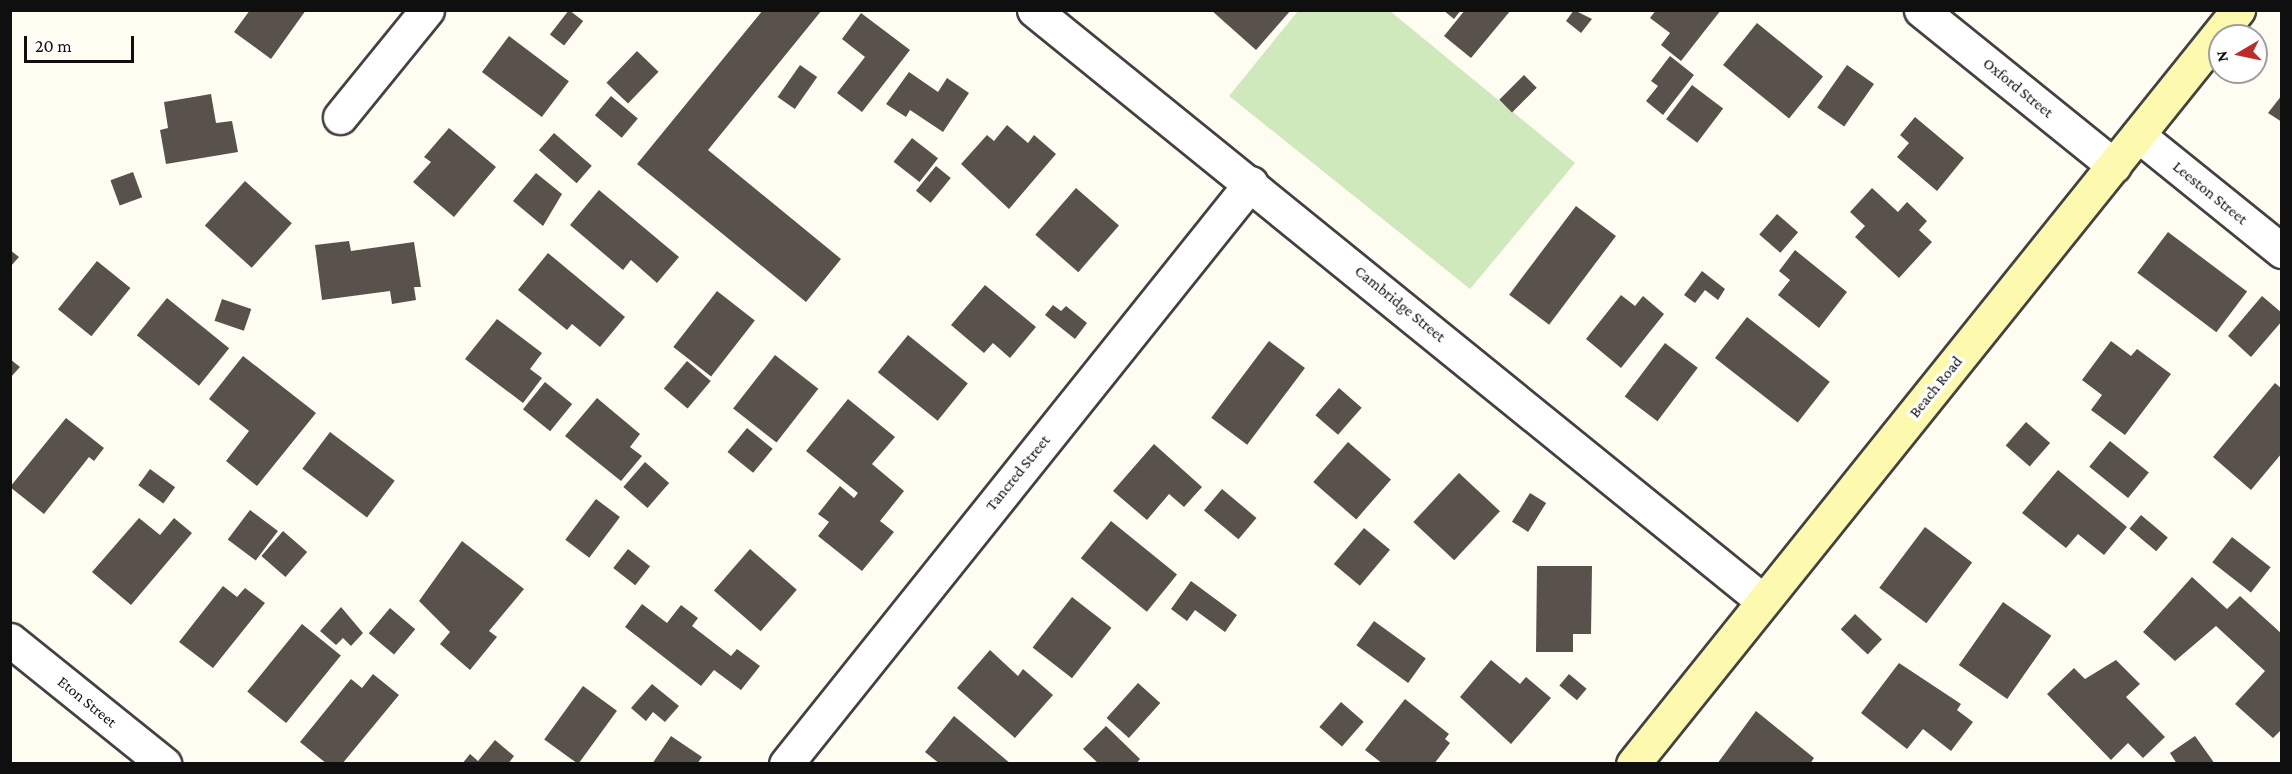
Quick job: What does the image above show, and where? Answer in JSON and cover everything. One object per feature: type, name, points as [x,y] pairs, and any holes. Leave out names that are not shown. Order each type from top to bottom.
[{"type":"street","points":[[340,117],[427,10]]},
{"type":"street","name":"Cambridge Street","points":[[1034,10],[1251,183],[1763,601]]},
{"type":"street","name":"Oxford Street","points":[[1922,10],[2114,166]]},
{"type":"street","name":"Beach Road","points":[[1633,764],[2238,10]]},
{"type":"street","name":"Leeston Street","points":[[2138,135],[2282,251]]},
{"type":"street","name":"Tancred Street","points":[[786,764],[1251,183]]},
{"type":"street","name":"Eton Street","points":[[10,640],[164,764]]},
{"type":"green space","points":[[1298,11],[1390,11],[1575,163],[1470,289],[1229,96]]},
{"type":"building","points":[[250,10],[306,10],[271,59],[234,32]]},
{"type":"building","points":[[569,10],[583,21],[564,46],[550,34]]},
{"type":"building","points":[[763,10],[822,10],[708,150],[841,259],[806,302],[637,164]]},
{"type":"building","points":[[1211,10],[1291,10],[1256,50]]},
{"type":"building","points":[[1443,10],[1461,10],[1454,19]]},
{"type":"building","points":[[1465,10],[1511,10],[1471,58],[1444,36]]},
{"type":"building","points":[[1574,10],[1592,19],[1581,33],[1566,21]]},
{"type":"building","points":[[1656,10],[1721,10],[1681,61],[1661,45],[1670,33],[1650,18]]},
{"type":"building","points":[[861,13],[910,50],[862,112],[837,93],[865,57],[842,39]]},
{"type":"building","points":[[1757,23],[1823,76],[1789,118],[1723,65]]},
{"type":"building","points":[[509,36],[569,81],[542,117],[482,72]]},
{"type":"building","points":[[637,51],[659,72],[628,103],[606,83]]},
{"type":"building","points":[[1670,56],[1694,75],[1663,115],[1646,101],[1658,86],[1651,81]]},
{"type":"building","points":[[800,65],[817,77],[795,109],[778,97]]},
{"type":"building","points":[[1847,65],[1874,84],[1844,127],[1817,108]]},
{"type":"building","points":[[909,72],[938,92],[947,78],[969,93],[943,132],[910,110],[906,117],[886,104]]},
{"type":"building","points":[[1524,75],[1537,88],[1512,112],[1499,100]]},
{"type":"building","points":[[1692,85],[1723,108],[1697,143],[1666,119]]},
{"type":"building","points":[[211,94],[216,123],[232,121],[238,152],[166,164],[160,130],[168,128],[164,102]]},
{"type":"building","points":[[2282,95],[2282,122],[2268,113]]},
{"type":"building","points":[[611,96],[638,118],[622,138],[595,115]]},
{"type":"building","points":[[1915,117],[1964,158],[1937,191],[1897,157],[1909,143],[1900,135]]},
{"type":"building","points":[[1007,125],[1028,143],[1034,135],[1056,154],[1009,209],[961,164],[987,135],[994,141]]},
{"type":"building","points":[[449,128],[496,167],[454,217],[413,182],[431,162],[424,157]]},
{"type":"building","points":[[554,133],[592,166],[577,183],[539,150]]},
{"type":"building","points":[[912,138],[938,158],[920,182],[894,162]]},
{"type":"building","points":[[936,166],[951,178],[931,203],[916,191]]},
{"type":"building","points":[[133,172],[142,197],[120,206],[110,180]]},
{"type":"building","points":[[536,173],[562,194],[543,226],[513,201]]},
{"type":"building","points":[[245,181],[292,223],[252,268],[205,226]]},
{"type":"building","points":[[1076,188],[1119,225],[1078,272],[1035,235]]},
{"type":"building","points":[[1872,188],[1898,212],[1907,202],[1927,221],[1919,230],[1932,242],[1899,278],[1855,237],[1865,226],[1850,212]]},
{"type":"building","points":[[599,190],[679,257],[657,283],[631,260],[623,270],[570,225]]},
{"type":"building","points":[[1576,206],[1616,236],[1549,325],[1509,295]]},
{"type":"building","points":[[1777,214],[1798,232],[1780,253],[1759,234]]},
{"type":"building","points":[[2168,232],[2247,292],[2216,332],[2137,273]]},
{"type":"building","points":[[349,241],[351,251],[414,242],[421,287],[414,287],[416,300],[392,304],[390,291],[322,300],[315,245]]},
{"type":"building","points":[[10,250],[19,257],[10,267]]},
{"type":"building","points":[[1795,250],[1847,292],[1819,328],[1778,295],[1790,280],[1779,271]]},
{"type":"building","points":[[548,253],[625,317],[600,347],[572,324],[567,330],[518,290]]},
{"type":"building","points":[[97,261],[130,288],[91,336],[58,309]]},
{"type":"building","points":[[1702,271],[1725,289],[1718,300],[1705,290],[1695,303],[1684,295]]},
{"type":"building","points":[[985,285],[1036,327],[1010,358],[993,343],[984,353],[951,325]]},
{"type":"building","points":[[717,291],[755,321],[711,377],[673,347]]},
{"type":"building","points":[[1621,295],[1635,306],[1643,296],[1664,314],[1621,368],[1586,339]]},
{"type":"building","points":[[2262,296],[2282,313],[2282,321],[2251,357],[2228,336]]},
{"type":"building","points":[[167,298],[229,348],[199,386],[137,335]]},
{"type":"building","points":[[222,299],[251,309],[244,331],[215,321]]},
{"type":"building","points":[[1053,305],[1061,311],[1066,306],[1087,323],[1075,339],[1045,315]]},
{"type":"building","points":[[1747,317],[1830,382],[1798,423],[1715,358]]},
{"type":"building","points":[[497,319],[542,353],[530,369],[542,378],[523,403],[465,359]]},
{"type":"building","points":[[908,335],[968,383],[938,421],[878,372]]},
{"type":"building","points":[[1269,341],[1305,368],[1247,445],[1211,418]]},
{"type":"building","points":[[2111,341],[2131,356],[2137,349],[2171,374],[2125,435],[2091,410],[2102,395],[2082,380]]},
{"type":"building","points":[[1665,343],[1698,368],[1657,421],[1625,397]]},
{"type":"building","points":[[775,355],[818,389],[776,442],[733,409]]},
{"type":"building","points":[[243,356],[316,413],[257,486],[226,461],[249,431],[209,399]]},
{"type":"building","points":[[10,359],[20,367],[10,378]]},
{"type":"building","points":[[687,361],[711,381],[688,409],[664,389]]},
{"type":"building","points":[[545,382],[572,404],[550,431],[523,409]]},
{"type":"building","points":[[2275,383],[2282,389],[2282,453],[2251,490],[2213,457]]},
{"type":"building","points":[[1339,388],[1362,408],[1338,435],[1315,415]]},
{"type":"building","points":[[597,398],[640,434],[630,447],[642,456],[621,481],[565,436]]},
{"type":"building","points":[[848,399],[895,437],[872,464],[904,491],[880,521],[894,532],[862,571],[818,536],[829,522],[818,514],[840,486],[854,498],[858,493],[806,451]]},
{"type":"building","points":[[66,418],[104,448],[94,461],[89,457],[44,514],[10,487]]},
{"type":"building","points":[[2026,422],[2050,443],[2030,466],[2006,445]]},
{"type":"building","points":[[747,428],[773,449],[753,473],[727,452]]},
{"type":"building","points":[[330,432],[395,481],[367,517],[302,469]]},
{"type":"building","points":[[2110,441],[2149,472],[2128,498],[2089,467]]},
{"type":"building","points":[[1348,442],[1391,479],[1356,519],[1313,482]]},
{"type":"building","points":[[1154,444],[1202,487],[1184,507],[1169,494],[1147,520],[1113,491]]},
{"type":"building","points":[[645,462],[669,483],[648,508],[623,487]]},
{"type":"building","points":[[150,469],[175,487],[163,503],[138,485]]},
{"type":"building","points":[[2058,470],[2127,527],[2104,555],[2078,534],[2066,548],[2022,513]]},
{"type":"building","points":[[1459,473],[1500,511],[1454,560],[1413,522]]},
{"type":"building","points":[[1222,489],[1256,518],[1238,539],[1204,510]]},
{"type":"building","points":[[1530,493],[1546,503],[1528,532],[1512,522]]},
{"type":"building","points":[[596,499],[620,517],[589,558],[565,540]]},
{"type":"building","points":[[250,510],[278,531],[256,561],[228,540]]},
{"type":"building","points":[[2141,515],[2168,537],[2156,551],[2129,529]]},
{"type":"building","points":[[139,518],[160,535],[174,518],[192,533],[131,605],[92,572]]},
{"type":"building","points":[[1111,521],[1177,574],[1147,612],[1081,558]]},
{"type":"building","points":[[1925,527],[1972,563],[1926,623],[1879,588]]},
{"type":"building","points":[[1364,528],[1390,550],[1360,586],[1334,564]]},
{"type":"building","points":[[283,531],[307,552],[286,577],[261,556]]},
{"type":"building","points":[[2232,537],[2271,567],[2251,592],[2212,562]]},
{"type":"building","points":[[462,541],[524,589],[489,631],[497,637],[470,670],[440,644],[450,632],[419,601]]},
{"type":"building","points":[[628,549],[650,566],[635,585],[613,568]]},
{"type":"building","points":[[750,549],[797,590],[761,631],[714,591]]},
{"type":"building","points":[[1537,566],[1592,566],[1591,634],[1573,634],[1573,652],[1536,652]]},
{"type":"building","points":[[2192,577],[2227,609],[2240,596],[2282,634],[2282,729],[2273,738],[2235,704],[2265,671],[2216,626],[2175,661],[2143,632]]},
{"type":"building","points":[[1191,581],[1237,615],[1225,632],[1195,610],[1187,621],[1171,609]]},
{"type":"building","points":[[223,586],[237,597],[245,588],[265,603],[213,668],[179,642]]},
{"type":"building","points":[[1072,597],[1111,628],[1072,678],[1033,647]]},
{"type":"building","points":[[2003,602],[2051,636],[2007,699],[1959,665]]},
{"type":"building","points":[[642,604],[667,623],[681,605],[698,618],[692,626],[731,656],[737,649],[760,666],[741,690],[714,670],[701,686],[625,627]]},
{"type":"building","points":[[341,607],[363,633],[351,646],[343,638],[336,645],[320,631]]},
{"type":"building","points":[[390,608],[415,629],[394,654],[369,633]]},
{"type":"building","points":[[1855,614],[1882,639],[1868,655],[1841,629]]},
{"type":"building","points":[[1374,621],[1426,659],[1408,683],[1356,645]]},
{"type":"building","points":[[302,624],[341,655],[286,723],[247,692]]},
{"type":"building","points":[[990,650],[1018,676],[1023,669],[1053,695],[1015,738],[957,688]]},
{"type":"building","points":[[1491,660],[1520,684],[1526,677],[1551,698],[1511,744],[1460,697]]},
{"type":"building","points":[[2116,660],[2140,684],[2126,697],[2165,737],[2143,758],[2128,743],[2111,760],[2047,694],[2074,668],[2085,679]]},
{"type":"building","points":[[1899,663],[1961,704],[1957,710],[1973,722],[1951,751],[1923,729],[1907,749],[1861,713]]},
{"type":"building","points":[[373,674],[399,695],[342,764],[327,764],[300,742],[351,679],[362,688]]},
{"type":"building","points":[[1569,674],[1587,689],[1577,700],[1559,685]]},
{"type":"building","points":[[1138,683],[1160,703],[1129,738],[1107,718]]},
{"type":"building","points":[[652,684],[679,706],[665,722],[653,712],[646,721],[631,708]]},
{"type":"building","points":[[583,686],[617,711],[578,764],[544,739]]},
{"type":"building","points":[[1405,699],[1449,734],[1445,739],[1450,743],[1434,764],[1383,764],[1365,750]]},
{"type":"building","points":[[1341,702],[1364,722],[1342,747],[1319,727]]},
{"type":"building","points":[[1756,711],[1814,758],[1810,764],[1717,764]]},
{"type":"building","points":[[954,716],[1011,764],[940,764],[925,752]]},
{"type":"building","points":[[1106,726],[1140,759],[1136,764],[1099,764],[1083,749]]},
{"type":"building","points":[[671,736],[702,757],[697,764],[652,764]]},
{"type":"building","points":[[2195,736],[2215,764],[2177,764],[2170,753]]},
{"type":"building","points":[[495,740],[514,756],[508,764],[462,764],[470,754],[478,761]]}]
